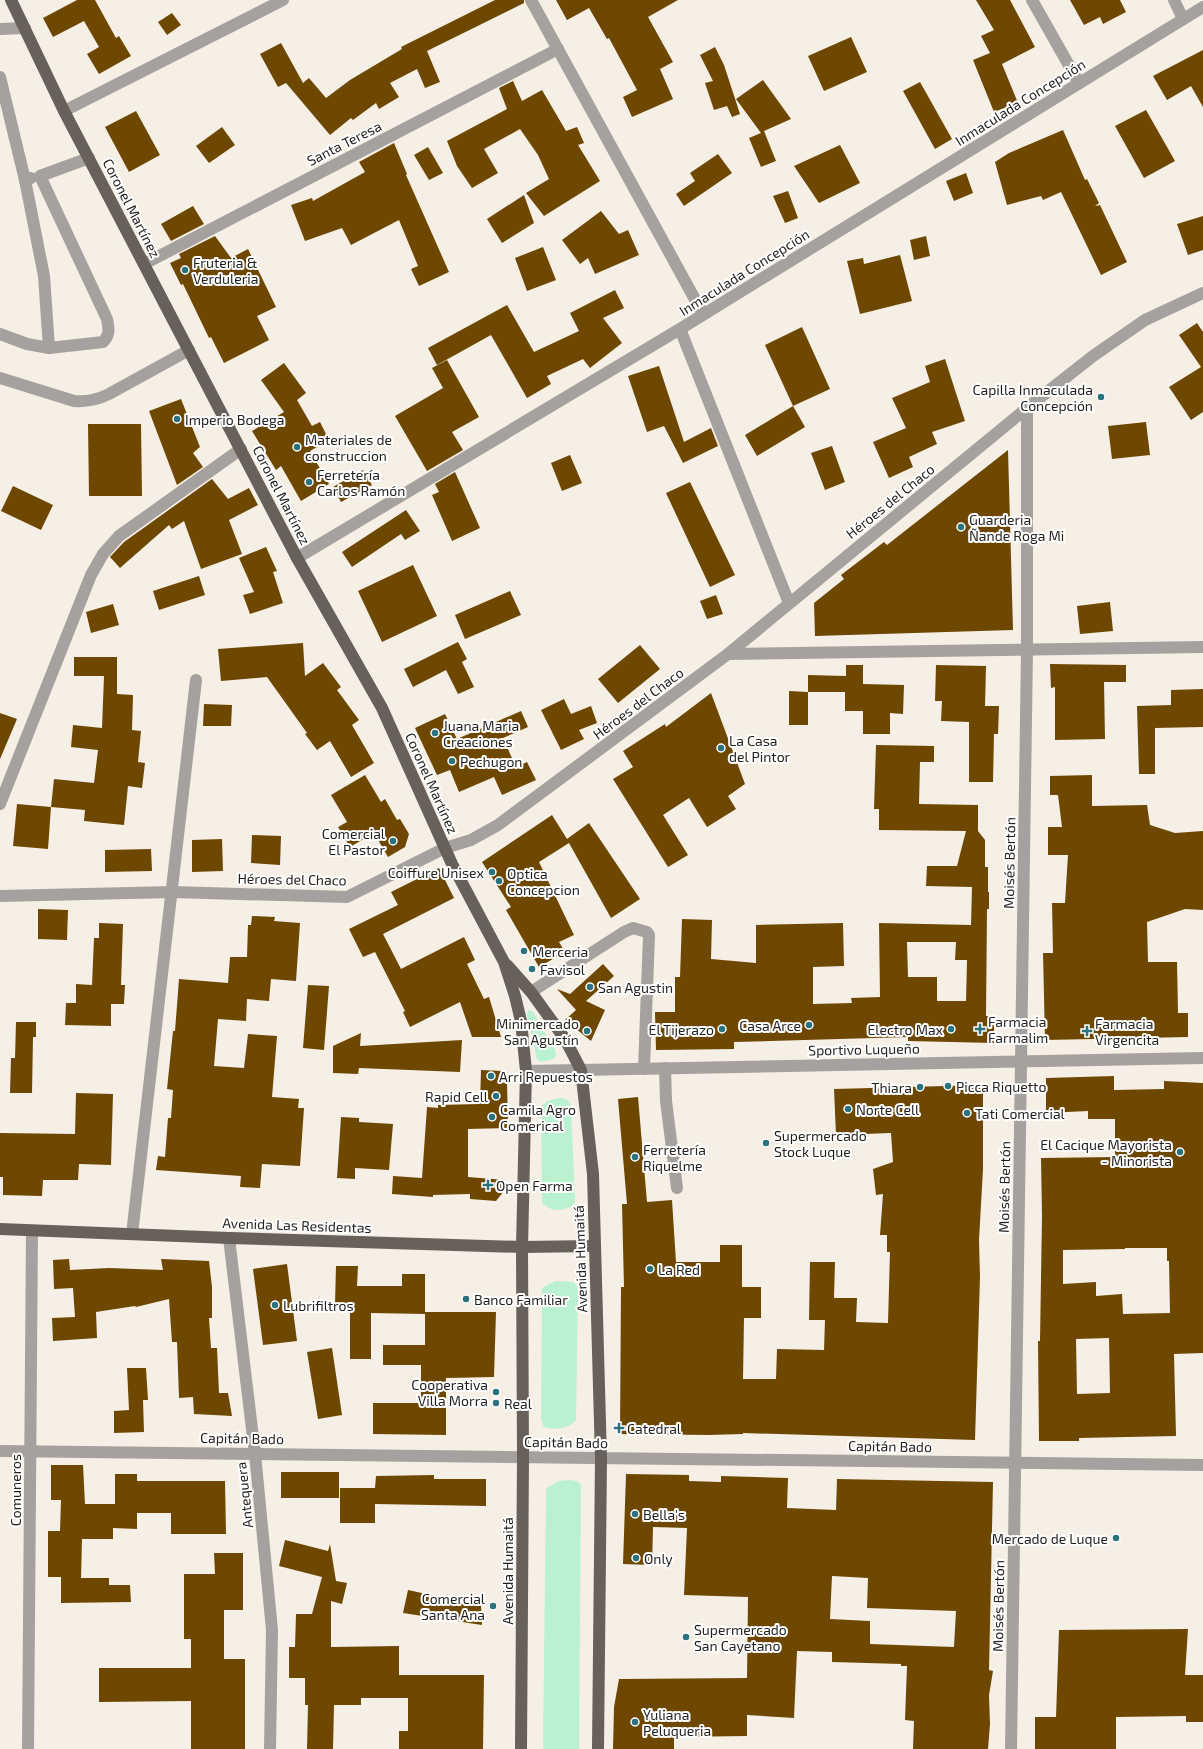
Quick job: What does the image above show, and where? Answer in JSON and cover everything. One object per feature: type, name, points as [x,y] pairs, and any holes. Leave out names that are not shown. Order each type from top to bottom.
[{"type":"main road","name":"Coronel Martínez","points":[[11,0],[64,111],[189,350],[298,558],[382,708],[452,864],[504,962]]},
{"type":"main road","name":"Avenida Humaitá","points":[[504,962],[531,992],[565,1039],[581,1070],[593,1174],[601,1458],[598,1749]]},
{"type":"main road","name":"Avenida Humaitá","points":[[504,962],[522,1020],[526,1071],[522,1247],[523,1457],[521,1749]]},
{"type":"main road","name":"Avenida Las Residentas","points":[[0,1229],[522,1247],[594,1246]]},
{"type":"street","points":[[64,111],[283,0]]},
{"type":"street","points":[[531,0],[703,314]]},
{"type":"street","points":[[1032,0],[1079,83]]},
{"type":"street","points":[[1174,0],[1183,19]]},
{"type":"street","name":"Inmaculada Concepción","points":[[298,558],[732,298],[1203,7]]},
{"type":"street","points":[[0,29],[25,28]]},
{"type":"street","name":"Santa Teresa","points":[[144,264],[558,49]]},
{"type":"street","points":[[0,77],[25,180],[44,276],[49,348]]},
{"type":"street","points":[[25,180],[89,158]]},
{"type":"street","points":[[0,334],[27,344],[49,348],[102,342],[107,338],[109,330],[107,319],[40,176]]},
{"type":"street","name":"Héroes del Chaco","points":[[0,896],[173,892],[347,897],[445,848],[471,840],[498,825],[728,654],[1027,408],[1093,356],[1145,320],[1203,293]]},
{"type":"street","points":[[680,329],[789,603]]},
{"type":"street","points":[[0,378],[74,401],[85,402],[99,399],[110,394],[189,350]]},
{"type":"street","name":"Moisés Bertón","points":[[1011,1749],[1027,650],[1027,408]]},
{"type":"street","points":[[0,804],[91,575],[103,554],[119,536],[241,449]]},
{"type":"street","points":[[728,654],[1203,647]]},
{"type":"street","points":[[132,1234],[173,892],[196,680]]},
{"type":"street","points":[[531,992],[624,932],[633,928],[647,932],[649,935],[644,1069]]},
{"type":"street","name":"Sportivo Luqueño","points":[[526,1071],[1203,1058]]},
{"type":"street","points":[[665,1068],[666,1101],[676,1188]]},
{"type":"street","name":"Comuneros","points":[[28,1749],[32,1231]]},
{"type":"street","name":"Antequera","points":[[229,1238],[255,1454],[272,1630],[270,1749]]},
{"type":"street","name":"Capitán Bado","points":[[0,1450],[1203,1464]]},
{"type":"green space","points":[[529,1010],[533,1012],[555,1050],[556,1054],[554,1059],[541,1062],[537,1059],[527,1014]]},
{"type":"green space","points":[[561,1098],[568,1100],[571,1106],[575,1203],[563,1210],[554,1210],[545,1206],[542,1202],[541,1107],[550,1100]]},
{"type":"green space","points":[[555,1281],[573,1282],[578,1287],[576,1420],[566,1427],[553,1428],[544,1427],[541,1420],[542,1288]]},
{"type":"green space","points":[[559,1481],[577,1481],[581,1485],[579,1749],[543,1749],[546,1488]]},
{"type":"building","points":[[77,0],[95,0],[116,38],[119,36],[131,56],[99,74],[87,54],[99,47],[84,21],[53,37],[43,18]]},
{"type":"building","points":[[495,0],[524,0],[524,3],[427,51],[440,82],[425,88],[417,69],[390,83],[399,97],[379,109],[376,103],[353,120],[351,118],[330,135],[286,83],[278,87],[260,54],[281,43],[303,83],[309,78],[326,98],[350,80],[402,49],[401,47]]},
{"type":"building","points":[[556,0],[678,0],[648,17],[673,62],[660,69],[673,99],[632,117],[623,97],[637,90],[609,38],[607,39],[589,8],[567,20]]},
{"type":"building","points":[[976,0],[1010,0],[1035,47],[1002,64],[1018,103],[994,112],[973,60],[990,53],[981,36],[994,30]]},
{"type":"building","points":[[1070,0],[1120,0],[1126,12],[1103,24],[1100,17],[1084,25]]},
{"type":"building","points":[[172,13],[181,25],[167,35],[158,22]]},
{"type":"building","points":[[851,37],[867,72],[824,91],[808,56]]},
{"type":"building","points":[[715,47],[724,65],[740,114],[732,117],[727,106],[714,110],[705,83],[713,81],[700,55]]},
{"type":"building","points":[[1203,50],[1203,107],[1191,86],[1167,100],[1153,76]]},
{"type":"building","points":[[763,80],[791,119],[764,131],[776,161],[761,167],[749,138],[761,133],[736,99]]},
{"type":"building","points":[[513,81],[522,101],[542,90],[566,131],[577,127],[584,143],[578,145],[600,181],[544,216],[526,193],[549,179],[538,155],[520,129],[484,149],[498,173],[472,188],[457,166],[447,141],[507,109],[499,88]]},
{"type":"building","points":[[920,82],[952,139],[935,149],[903,91]]},
{"type":"building","points":[[1146,110],[1175,161],[1144,178],[1115,126]]},
{"type":"building","points":[[136,111],[160,155],[129,172],[105,127]]},
{"type":"building","points":[[222,127],[235,145],[209,163],[196,146]]},
{"type":"building","points":[[1063,130],[1085,180],[1087,179],[1099,203],[1095,206],[1100,205],[1127,262],[1101,275],[1061,192],[1043,200],[1041,196],[1007,205],[995,162],[1009,153]]},
{"type":"building","points":[[394,143],[407,174],[406,175],[449,272],[419,286],[411,269],[418,266],[399,220],[351,245],[342,228],[305,241],[291,205],[312,198],[313,201],[365,172],[359,162]]},
{"type":"building","points":[[840,145],[860,183],[819,203],[794,166]]},
{"type":"building","points":[[428,147],[443,173],[429,180],[414,155]]},
{"type":"building","points":[[718,154],[732,173],[684,206],[676,194],[695,181],[690,173]]},
{"type":"building","points":[[966,173],[973,193],[954,201],[946,181]]},
{"type":"building","points":[[788,191],[798,218],[785,223],[773,196]]},
{"type":"building","points":[[524,195],[534,223],[502,243],[487,219]]},
{"type":"building","points":[[193,206],[204,224],[171,241],[161,224]]},
{"type":"building","points":[[601,211],[619,234],[628,230],[639,255],[595,274],[588,258],[580,264],[562,240]]},
{"type":"building","points":[[1203,216],[1203,250],[1188,255],[1177,224]]},
{"type":"building","points":[[215,236],[231,258],[248,249],[276,307],[257,316],[269,340],[224,363],[211,337],[209,338],[183,284],[181,285],[170,263],[181,258],[179,254]]},
{"type":"building","points":[[926,236],[930,256],[914,260],[910,240]]},
{"type":"building","points":[[543,247],[556,280],[527,291],[515,258]]},
{"type":"building","points":[[900,255],[912,301],[860,314],[847,261],[863,258],[864,264]]},
{"type":"building","points":[[615,290],[624,308],[603,318],[622,343],[590,368],[583,359],[547,376],[551,384],[527,398],[491,335],[437,365],[428,348],[507,305],[534,352],[579,331],[570,313]]},
{"type":"building","points":[[1197,323],[1203,332],[1203,412],[1191,420],[1169,387],[1201,367],[1179,335]]},
{"type":"building","points":[[802,327],[830,389],[793,406],[765,345]]},
{"type":"building","points":[[945,359],[965,421],[932,432],[937,444],[909,457],[913,467],[889,478],[873,442],[906,428],[892,398],[930,382],[925,366]]},
{"type":"building","points":[[447,360],[479,417],[452,432],[463,450],[427,471],[395,416],[443,388],[432,368]]},
{"type":"building","points":[[284,363],[306,393],[297,400],[312,426],[320,422],[329,440],[310,451],[329,484],[301,501],[281,466],[276,470],[252,431],[284,412],[261,380]]},
{"type":"building","points":[[659,366],[684,442],[711,428],[718,446],[683,463],[664,426],[647,432],[628,376]]},
{"type":"building","points":[[181,399],[200,447],[193,453],[203,467],[177,485],[149,411]]},
{"type":"building","points":[[793,406],[805,427],[757,456],[745,435]]},
{"type":"building","points":[[1146,422],[1150,455],[1112,459],[1108,426]]},
{"type":"building","points":[[88,424],[141,424],[142,496],[89,496]]},
{"type":"building","points":[[832,446],[845,482],[825,490],[811,453]]},
{"type":"building","name":"Guarderia Ñande Roga Mi","points":[[1008,450],[1013,630],[815,636],[814,603],[844,579],[841,575],[884,542],[887,545]]},
{"type":"building","points":[[570,455],[582,483],[562,491],[551,463]]},
{"type":"building","points":[[363,470],[372,485],[341,502],[333,487]]},
{"type":"building","points":[[455,472],[480,528],[452,541],[432,495],[439,492],[435,484]]},
{"type":"building","points":[[212,479],[228,499],[249,488],[258,505],[229,520],[242,554],[201,569],[184,521],[172,529],[169,525],[120,568],[110,557],[124,542]]},
{"type":"building","points":[[690,482],[735,575],[710,587],[666,493]]},
{"type":"building","points":[[13,486],[53,505],[41,530],[1,511]]},
{"type":"building","points":[[406,510],[420,531],[405,540],[401,534],[352,567],[342,552]]},
{"type":"building","points":[[266,547],[277,571],[273,572],[283,603],[250,614],[243,595],[254,592],[239,558]]},
{"type":"building","points":[[413,565],[437,616],[382,642],[358,591]]},
{"type":"building","points":[[199,576],[205,595],[159,610],[153,591]]},
{"type":"building","points":[[510,591],[521,615],[465,639],[455,615]]},
{"type":"building","points":[[716,595],[723,614],[707,619],[700,601]]},
{"type":"building","points":[[1110,602],[1113,631],[1080,634],[1077,606]]},
{"type":"building","points":[[113,604],[119,625],[91,633],[86,612]]},
{"type":"building","points":[[458,642],[467,659],[462,662],[474,687],[458,694],[446,670],[413,687],[404,669]]},
{"type":"building","points":[[303,643],[305,676],[323,663],[341,687],[337,690],[359,720],[352,725],[374,763],[351,777],[330,741],[317,750],[305,734],[307,733],[267,677],[221,681],[218,649]]},
{"type":"building","points":[[640,645],[660,669],[618,703],[598,679]]},
{"type":"building","points":[[74,657],[117,657],[117,694],[133,695],[132,730],[141,731],[138,762],[145,763],[142,788],[128,786],[124,825],[84,821],[85,810],[51,807],[54,779],[94,783],[98,750],[71,747],[73,725],[102,728],[104,676],[74,676]]},
{"type":"building","points":[[1050,664],[1126,665],[1126,682],[1104,682],[1105,739],[1055,740],[1055,687],[1051,688]]},
{"type":"building","points":[[846,665],[863,665],[863,684],[904,685],[903,714],[890,713],[890,734],[863,734],[863,711],[845,711],[845,692],[808,692],[808,675],[846,676]]},
{"type":"building","points":[[936,665],[986,666],[985,706],[999,706],[998,734],[994,734],[993,782],[969,782],[969,722],[941,721],[942,701],[935,701]]},
{"type":"building","points":[[1203,689],[1203,727],[1155,728],[1155,774],[1139,774],[1137,706],[1171,705],[1171,690]]},
{"type":"building","points":[[789,691],[808,692],[808,725],[789,725]]},
{"type":"building","points":[[711,693],[745,784],[728,796],[736,809],[707,827],[689,798],[663,815],[688,855],[668,867],[613,779],[633,767],[623,751],[665,724],[666,727]]},
{"type":"building","points":[[564,699],[571,714],[591,706],[597,723],[579,730],[584,739],[561,750],[541,710]]},
{"type":"building","points":[[204,704],[232,705],[231,726],[203,726]]},
{"type":"building","points":[[521,711],[528,727],[503,738],[516,767],[527,762],[536,780],[502,795],[494,777],[459,792],[450,770],[437,775],[415,728],[445,714],[457,739]]},
{"type":"building","points":[[0,713],[17,719],[0,759]]},
{"type":"building","points":[[876,745],[934,746],[934,762],[920,762],[919,804],[978,805],[978,831],[985,840],[985,867],[988,867],[989,892],[989,909],[987,909],[986,1016],[994,1016],[994,1043],[908,1041],[908,1037],[734,1042],[734,1049],[656,1050],[655,1012],[675,1012],[675,977],[680,977],[682,919],[712,920],[711,959],[756,963],[756,925],[843,923],[844,966],[813,967],[813,1004],[852,1003],[851,998],[880,997],[879,923],[971,925],[972,887],[926,886],[927,866],[957,866],[966,831],[879,830],[879,809],[874,809]],"holes":[[[907,942],[956,942],[955,960],[967,960],[966,1001],[937,1001],[937,977],[908,977]]]},
{"type":"building","points":[[365,775],[381,802],[385,799],[397,820],[400,819],[409,834],[405,847],[388,857],[374,833],[350,847],[338,827],[347,822],[331,795]]},
{"type":"building","points":[[1092,775],[1092,806],[1147,805],[1150,825],[1175,833],[1203,831],[1203,910],[1185,909],[1147,922],[1148,962],[1177,962],[1178,1013],[1188,1013],[1188,1037],[1045,1040],[1043,953],[1053,953],[1052,903],[1065,903],[1068,855],[1048,855],[1048,827],[1062,827],[1058,795],[1050,795],[1050,776]]},
{"type":"building","points":[[17,804],[51,807],[48,849],[13,846]]},
{"type":"building","points":[[552,815],[567,839],[589,823],[640,899],[611,918],[569,843],[539,862],[574,935],[559,942],[565,952],[539,967],[506,910],[511,907],[482,862]]},
{"type":"building","points":[[252,835],[281,836],[280,865],[251,863]]},
{"type":"building","points":[[222,839],[223,871],[192,872],[192,840]]},
{"type":"building","points":[[151,849],[152,871],[105,872],[105,850]]},
{"type":"building","points":[[439,868],[454,898],[383,934],[401,969],[464,937],[475,960],[467,964],[484,999],[489,997],[501,1037],[472,1037],[460,1002],[410,1027],[403,1012],[405,1011],[375,952],[363,957],[349,929],[398,905],[391,892]]},
{"type":"building","points":[[38,909],[68,910],[67,940],[38,939]]},
{"type":"building","points":[[252,916],[275,917],[274,921],[300,923],[296,981],[271,979],[269,1001],[247,999],[246,1021],[218,1019],[214,1066],[244,1068],[248,1034],[277,1036],[272,1097],[299,1099],[298,1108],[304,1108],[300,1166],[262,1164],[260,1188],[240,1187],[241,1176],[156,1170],[158,1156],[165,1157],[168,1118],[171,1118],[173,1090],[167,1089],[173,1031],[175,1031],[179,979],[228,983],[230,957],[247,957],[248,925],[251,925]]},
{"type":"building","points":[[99,923],[123,924],[121,985],[125,985],[124,1004],[111,1004],[111,1026],[65,1025],[66,1003],[76,1003],[76,984],[92,985],[94,938],[99,938]]},
{"type":"building","points":[[603,964],[614,976],[586,1001],[605,1010],[591,1041],[565,1020],[576,1010],[557,989],[570,994]]},
{"type":"building","points":[[308,985],[329,986],[324,1050],[303,1048]]},
{"type":"building","points":[[16,1022],[36,1022],[36,1037],[33,1037],[32,1093],[10,1093],[11,1058],[15,1058]]},
{"type":"building","points":[[361,1033],[360,1046],[462,1040],[460,1072],[359,1068],[358,1074],[333,1073],[333,1046]]},
{"type":"building","points":[[481,1070],[502,1071],[502,1083],[507,1082],[508,1128],[468,1129],[468,1177],[505,1180],[504,1191],[496,1201],[470,1199],[470,1194],[433,1195],[433,1197],[392,1194],[393,1176],[422,1178],[427,1107],[438,1108],[438,1105],[480,1104]]},
{"type":"building","points":[[1114,1076],[1114,1090],[1164,1089],[1164,1081],[1203,1083],[1203,1353],[1174,1354],[1176,1436],[1079,1438],[1079,1441],[1039,1441],[1038,1341],[1040,1341],[1042,1216],[1041,1158],[1115,1157],[1115,1119],[1088,1119],[1088,1111],[1046,1113],[1046,1078]],"holes":[[[1167,1248],[1167,1261],[1169,1261],[1170,1313],[1123,1314],[1122,1294],[1096,1296],[1096,1282],[1063,1284],[1063,1250]],[[1109,1338],[1110,1393],[1077,1394],[1076,1339]]]},
{"type":"building","points":[[983,1085],[983,1169],[979,1240],[980,1277],[975,1440],[743,1433],[708,1435],[620,1434],[621,1287],[624,1287],[622,1204],[627,1204],[618,1099],[638,1097],[647,1202],[672,1200],[676,1262],[720,1262],[720,1245],[742,1245],[742,1287],[761,1287],[761,1318],[744,1318],[743,1379],[776,1379],[777,1349],[824,1350],[825,1320],[809,1320],[810,1262],[835,1262],[834,1298],[857,1298],[856,1322],[888,1323],[890,1252],[887,1252],[887,1235],[880,1235],[883,1194],[876,1195],[873,1169],[893,1162],[891,1133],[836,1135],[834,1089]]},
{"type":"building","points":[[76,1093],[113,1094],[111,1165],[79,1164],[78,1180],[43,1180],[42,1196],[3,1195],[3,1177],[0,1177],[0,1133],[75,1134]]},
{"type":"building","points":[[341,1117],[359,1118],[359,1122],[393,1124],[389,1170],[355,1168],[355,1179],[337,1178]]},
{"type":"building","points":[[69,1259],[70,1270],[109,1268],[163,1270],[161,1259],[209,1261],[212,1287],[212,1318],[209,1318],[211,1348],[217,1348],[219,1393],[228,1393],[232,1416],[194,1414],[193,1397],[179,1398],[177,1342],[172,1342],[169,1299],[136,1307],[96,1312],[97,1338],[53,1341],[52,1318],[75,1317],[73,1288],[54,1289],[53,1260]]},
{"type":"building","name":"Lubrifiltros","points":[[287,1264],[297,1341],[263,1345],[253,1269]]},
{"type":"building","points":[[336,1266],[358,1266],[357,1286],[402,1286],[402,1274],[425,1274],[425,1314],[371,1313],[371,1359],[350,1359],[350,1304],[335,1304]]},
{"type":"building","points":[[425,1312],[496,1312],[494,1377],[446,1378],[446,1435],[373,1434],[373,1403],[421,1403],[421,1365],[383,1365],[383,1345],[425,1345]]},
{"type":"building","points":[[332,1348],[342,1415],[318,1419],[307,1352]]},
{"type":"building","points":[[127,1368],[146,1368],[148,1400],[143,1400],[144,1432],[114,1433],[114,1411],[129,1410]]},
{"type":"building","points":[[51,1465],[83,1465],[85,1504],[115,1504],[115,1474],[137,1474],[137,1481],[225,1481],[226,1534],[171,1534],[171,1513],[137,1513],[137,1529],[113,1528],[113,1539],[82,1539],[81,1578],[109,1578],[109,1585],[130,1585],[131,1602],[61,1603],[61,1577],[48,1577],[48,1531],[60,1531],[61,1500],[51,1500]]},
{"type":"building","points":[[281,1472],[339,1472],[339,1498],[281,1498]]},
{"type":"building","points":[[626,1474],[689,1475],[689,1481],[721,1482],[721,1476],[788,1478],[787,1508],[836,1510],[837,1479],[993,1482],[989,1670],[993,1671],[989,1695],[990,1724],[988,1749],[913,1749],[914,1721],[905,1720],[907,1666],[901,1666],[901,1664],[832,1662],[832,1652],[797,1651],[794,1718],[747,1715],[747,1736],[674,1737],[674,1749],[613,1749],[614,1707],[619,1679],[747,1678],[748,1597],[684,1595],[687,1528],[653,1527],[652,1565],[623,1564]],"holes":[[[832,1576],[868,1578],[867,1608],[956,1611],[954,1647],[870,1644],[870,1621],[830,1619]]]},
{"type":"building","points":[[434,1475],[434,1479],[486,1479],[486,1506],[375,1504],[375,1523],[340,1523],[340,1488],[375,1488],[376,1476]]},
{"type":"building","points":[[285,1540],[328,1551],[330,1544],[336,1581],[347,1583],[342,1604],[331,1601],[331,1647],[399,1646],[399,1675],[484,1675],[483,1749],[399,1749],[399,1731],[408,1731],[408,1698],[361,1698],[361,1705],[334,1705],[333,1749],[307,1749],[308,1705],[305,1705],[305,1678],[289,1678],[289,1647],[295,1647],[296,1614],[312,1614],[322,1577],[279,1566]]},
{"type":"building","points":[[214,1553],[243,1553],[243,1610],[224,1610],[224,1659],[245,1659],[245,1749],[191,1749],[191,1701],[99,1702],[99,1668],[191,1668],[191,1639],[184,1639],[184,1574],[215,1574]]},
{"type":"building","points":[[408,1590],[481,1606],[482,1625],[403,1613]]},
{"type":"building","points":[[1188,1629],[1185,1675],[1203,1675],[1203,1722],[1186,1722],[1186,1716],[1116,1717],[1116,1749],[1035,1749],[1035,1717],[1056,1717],[1059,1630]]},
{"type":"place","name":"Fruteria & Verduleria","points":[[185,270]]},
{"type":"place","name":"Capilla Inmaculada Concepción","points":[[1101,397]]},
{"type":"place","name":"Imperio Bodega","points":[[177,419]]},
{"type":"place","name":"Materiales de construccion","points":[[297,447]]},
{"type":"place","name":"Ferretería Carlos Ramón","points":[[309,482]]},
{"type":"place","name":"Guarderia Ñande Roga Mi","points":[[961,527]]},
{"type":"place","name":"Juana Maria Creaciones","points":[[435,733]]},
{"type":"place","name":"La Casa del Pintor","points":[[721,748]]},
{"type":"place","name":"Pechugon","points":[[452,761]]},
{"type":"place","name":"Comercial El Pastor","points":[[393,841]]},
{"type":"place","name":"Coiffure Unisex","points":[[492,872]]},
{"type":"place","name":"Optica Concepcion","points":[[499,881]]},
{"type":"place","name":"Merceria","points":[[524,951]]},
{"type":"place","name":"Favisol","points":[[532,969]]},
{"type":"place","name":"San Agustin","points":[[590,987]]},
{"type":"place","name":"Casa Arce","points":[[809,1025]]},
{"type":"place","name":"El Tijerazo","points":[[722,1029]]},
{"type":"place","name":"Electro Max","points":[[951,1029]]},
{"type":"place","name":"Farmacia Farmalim","points":[[980,1029]]},
{"type":"place","name":"Minimercado San Agustín","points":[[587,1031]]},
{"type":"place","name":"Farmacia Virgencita","points":[[1087,1031]]},
{"type":"place","name":"Arri Repuestos","points":[[491,1076]]},
{"type":"place","name":"Picca Riquetto","points":[[948,1086]]},
{"type":"place","name":"Thiara","points":[[920,1087]]},
{"type":"place","name":"Rapid Cell","points":[[496,1096]]},
{"type":"place","name":"Norte Cell","points":[[848,1109]]},
{"type":"place","name":"Tati Comercial","points":[[967,1113]]},
{"type":"place","name":"Camila Agro Comerical","points":[[492,1117]]},
{"type":"place","name":"Supermercado Stock Luque","points":[[766,1143]]},
{"type":"place","name":"El Cacique Mayorista - Minorista","points":[[1180,1152]]},
{"type":"place","name":"Ferretería Riquelme","points":[[635,1157]]},
{"type":"place","name":"Open Farma","points":[[488,1185]]},
{"type":"place","name":"La Red","points":[[650,1269]]},
{"type":"place","name":"Banco Familiar","points":[[466,1299]]},
{"type":"place","name":"Lubrifiltros","points":[[275,1305]]},
{"type":"place","name":"Cooperativa Villa Morra","points":[[496,1392]]},
{"type":"place","name":"Real","points":[[496,1403]]},
{"type":"place","name":"Catedral","points":[[619,1428]]},
{"type":"place","name":"Bella's","points":[[635,1514]]},
{"type":"place","name":"Mercado de Luque","points":[[1116,1538]]},
{"type":"place","name":"Only","points":[[636,1558]]},
{"type":"place","name":"Comercial Santa Ana","points":[[493,1606]]},
{"type":"place","name":"Supermercado San Cayetano","points":[[686,1637]]},
{"type":"place","name":"Yuliana Peluqueria","points":[[635,1722]]}]
